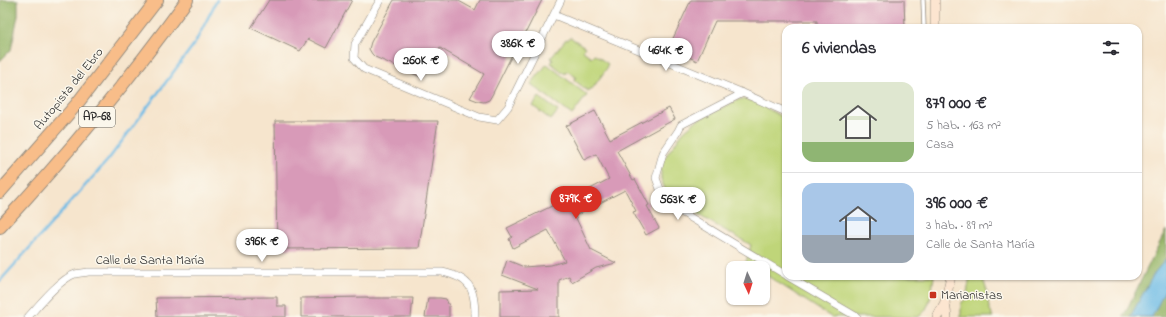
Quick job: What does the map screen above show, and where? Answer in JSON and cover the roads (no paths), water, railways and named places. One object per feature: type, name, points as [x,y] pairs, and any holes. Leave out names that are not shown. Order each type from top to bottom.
[{"type":"highway","name":"Autopista del Ebro","points":[[0,192],[80,99],[157,0]]},
{"type":"highway","name":"AP-68","points":[[0,227],[45,178],[98,115],[186,0]]},
{"type":"main road","points":[[935,0],[936,24]]},
{"type":"main road","points":[[937,317],[945,302],[950,280]]},
{"type":"main road","points":[[945,302],[947,317]]},
{"type":"street","points":[[380,0],[355,44],[354,58],[364,69],[479,117],[497,120],[508,108],[561,0]]},
{"type":"street","points":[[554,15],[782,110]]},
{"type":"street","points":[[743,93],[681,126],[663,153],[656,178],[663,197],[668,204],[782,273]]},
{"type":"street","name":"Calle de Santa María","points":[[28,317],[66,279],[75,274],[88,272],[442,272],[464,279],[470,287],[474,296],[475,317]]},
{"type":"street","points":[[794,280],[857,317]]},
{"type":"lane","points":[[923,0],[924,24]]},
{"type":"water","points":[[1166,259],[1166,289],[1152,317],[1130,317],[1155,272]]},
{"type":"waterway","points":[[0,281],[108,160],[195,43],[217,0]]},
{"type":"place","name":"Marianistas","points":[[933,295]]}]
